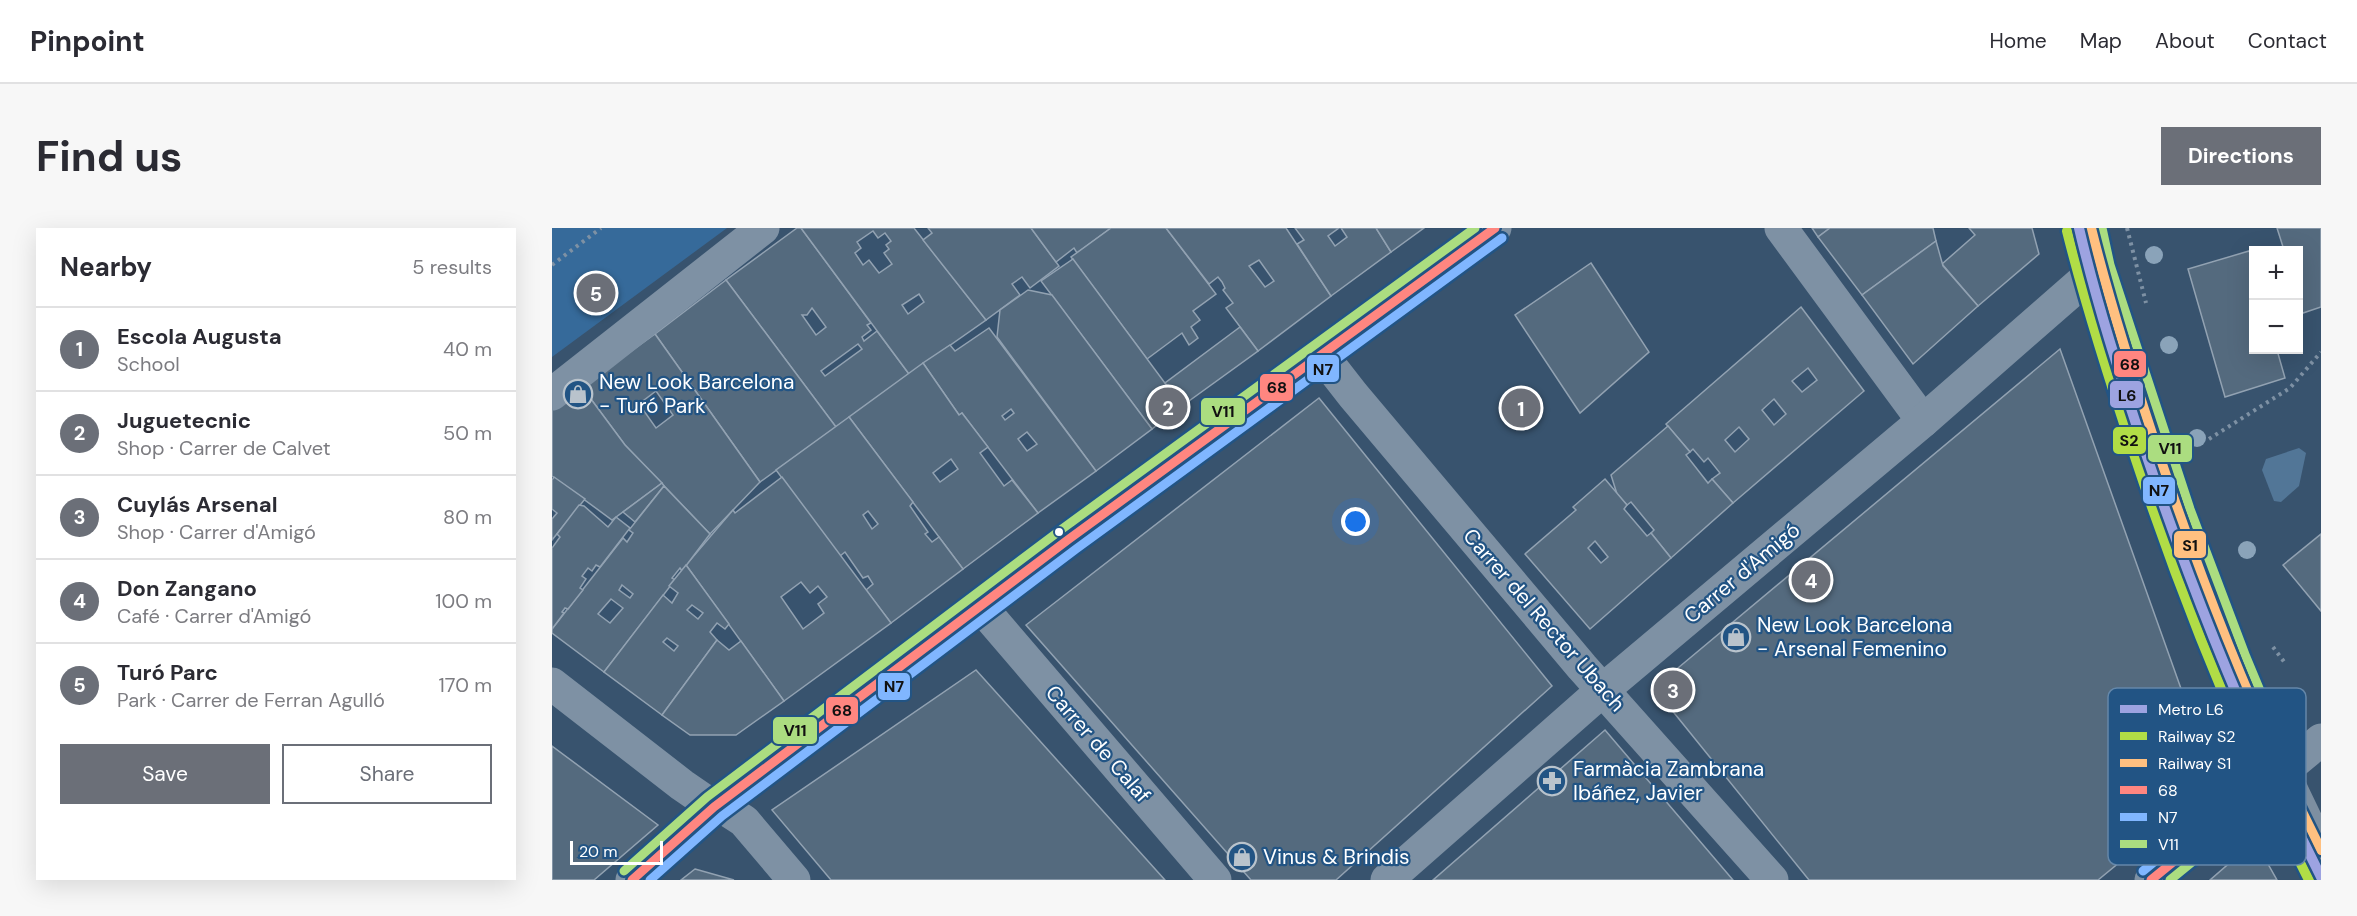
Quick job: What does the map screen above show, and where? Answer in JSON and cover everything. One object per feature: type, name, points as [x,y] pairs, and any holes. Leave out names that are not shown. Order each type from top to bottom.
[{"type":"main road","points":[[2090,228],[2098,268],[2179,513],[2246,688]]},
{"type":"main road","points":[[2306,820],[2321,850]]},
{"type":"street","points":[[552,393],[763,228]]},
{"type":"street","points":[[632,880],[714,807],[981,608],[1069,539],[1495,228]]},
{"type":"street","points":[[1781,228],[1923,421]]},
{"type":"street","name":"Carrer d'Amigó","points":[[1387,880],[1604,689],[1923,421],[2098,268]]},
{"type":"street","name":"Carrer del Rector Ubach","points":[[1321,354],[1353,395],[1604,689],[1772,880]]},
{"type":"street","name":"Carrer de Calaf","points":[[981,608],[1215,880]]},
{"type":"street","points":[[552,684],[662,771],[714,807],[728,810],[744,821],[794,880]]},
{"type":"street","points":[[2306,753],[2321,740]]},
{"type":"street","points":[[2151,880],[2169,865]]},
{"type":"path","points":[[552,265],[601,228]]},
{"type":"path","points":[[2209,439],[2290,388],[2321,352]]},
{"type":"path","points":[[2273,647],[2285,663]]},
{"type":"shaded area","points":[[552,228],[727,228],[552,357]]},
{"type":"shaded area","points":[[2299,448],[2306,453],[2299,486],[2281,502],[2274,501],[2262,470],[2266,459]]},
{"type":"building","points":[[797,228],[801,228],[871,323],[867,325],[871,330],[862,337],[864,341],[877,331],[909,374],[836,427],[726,280]],"holes":[[[812,308],[826,327],[816,335],[802,315],[807,315]],[[858,344],[862,349],[825,376],[821,371]]]},
{"type":"building","points":[[801,228],[914,228],[986,320],[909,374]],"holes":[[[873,231],[878,238],[885,233],[891,241],[886,245],[889,249],[884,253],[892,264],[879,273],[869,260],[863,265],[855,253],[861,248],[857,242]],[[919,294],[924,302],[908,314],[902,305]]]},
{"type":"building","points":[[928,228],[1031,228],[1059,266],[1030,288],[1022,277],[1012,284],[1020,295],[986,320],[923,240],[932,233]]},
{"type":"building","points":[[1031,228],[1111,228],[1077,253],[1074,248],[1056,262]]},
{"type":"building","points":[[1111,228],[1166,228],[1216,294],[1193,311],[1200,320],[1191,327],[1198,338],[1189,345],[1182,333],[1147,359],[1071,257]]},
{"type":"building","points":[[1166,228],[1286,228],[1331,296],[1258,351],[1226,308],[1233,303],[1223,290],[1225,288],[1222,282],[1218,277],[1209,284]],"holes":[[[1259,260],[1274,281],[1265,287],[1249,266]]]},
{"type":"building","points":[[1295,228],[1339,228],[1328,236],[1335,246],[1347,237],[1341,228],[1376,228],[1391,252],[1331,296],[1297,244],[1304,240]]},
{"type":"building","points":[[1376,228],[1424,228],[1391,252]]},
{"type":"building","points":[[1812,228],[1830,228],[1818,237]]},
{"type":"building","points":[[1830,228],[1933,228],[1936,241],[1862,295],[1818,237]]},
{"type":"building","points":[[1969,228],[2032,228],[2039,254],[1978,306],[1942,264],[1975,235]]},
{"type":"building","points":[[2277,228],[2321,228],[2321,307],[2303,313],[2303,246],[2283,246]]},
{"type":"building","points":[[1936,241],[1943,266],[1978,306],[1913,364],[1862,295]]},
{"type":"building","points":[[2249,251],[2249,354],[2278,354],[2285,378],[2225,397],[2188,269]]},
{"type":"building","points":[[1073,259],[1182,406],[1152,429],[1041,281]]},
{"type":"building","points":[[1591,263],[1649,352],[1580,413],[1515,315]]},
{"type":"building","points":[[726,280],[836,427],[760,482],[655,334]]},
{"type":"building","points":[[1028,290],[1052,295],[1152,429],[1096,471],[997,337],[1000,310]]},
{"type":"building","points":[[1801,307],[1864,391],[1733,503],[1712,479],[1720,473],[1708,458],[1704,462],[1693,449],[1690,452],[1666,424]],"holes":[[[1808,368],[1817,380],[1802,392],[1792,381]],[[1774,399],[1786,414],[1774,425],[1762,410]],[[1739,427],[1749,439],[1735,452],[1725,440]]]},
{"type":"building","points":[[1240,327],[1258,351],[1182,406],[1165,383]]},
{"type":"building","points":[[989,328],[1096,471],[1038,513],[962,413],[959,415],[923,363],[950,345],[955,351]],"holes":[[[1011,409],[1014,413],[1005,420],[1002,416]],[[1027,432],[1037,444],[1027,451],[1018,439]]]},
{"type":"building","points":[[655,334],[760,482],[710,534],[625,445],[582,387]],"holes":[[[656,391],[673,415],[656,428],[639,404]]]},
{"type":"building","points":[[2060,349],[2181,688],[2108,688],[2108,865],[2116,865],[2098,880],[1809,880],[1654,688]]},
{"type":"building","points":[[923,363],[959,415],[962,413],[988,447],[980,453],[1004,486],[1012,480],[1038,513],[963,569],[849,417]],"holes":[[[951,459],[958,469],[940,482],[933,473]]]},
{"type":"building","points":[[582,387],[625,445],[662,483],[612,520],[552,476],[552,409]]},
{"type":"building","points":[[1319,398],[1552,686],[1336,880],[1251,880],[1026,625]]},
{"type":"building","points":[[849,417],[913,502],[910,506],[928,532],[925,534],[932,542],[939,537],[963,569],[891,623],[866,590],[873,584],[868,576],[863,578],[845,552],[840,556],[776,470]],"holes":[[[868,511],[878,524],[872,529],[863,515]]]},
{"type":"building","points":[[1668,426],[1690,452],[1686,455],[1708,483],[1712,479],[1733,503],[1671,558],[1651,533],[1654,530],[1631,502],[1627,505],[1617,494],[1611,475]]},
{"type":"building","points":[[554,477],[585,499],[552,540],[552,519],[557,513],[552,509],[552,480]]},
{"type":"building","points":[[782,477],[891,623],[784,701],[686,565],[733,510],[735,513]],"holes":[[[801,582],[810,593],[818,586],[827,597],[818,604],[824,613],[803,629],[781,597]]]},
{"type":"building","points":[[1605,479],[1627,505],[1624,509],[1647,536],[1651,533],[1671,558],[1590,629],[1525,554],[1576,510],[1573,507]],"holes":[[[1595,541],[1608,557],[1601,563],[1588,548]]]},
{"type":"building","points":[[662,483],[664,486],[635,522],[623,512]]},
{"type":"building","points":[[664,486],[710,534],[682,571],[680,568],[672,578],[675,580],[604,672],[552,633],[552,629],[623,538],[627,542],[633,533],[629,530]],"holes":[[[622,585],[633,594],[630,598],[619,590]],[[611,599],[623,608],[610,623],[598,614]]]},
{"type":"building","points":[[579,505],[584,506],[608,527],[616,517],[630,528],[600,567],[596,565],[592,571],[588,568],[582,576],[586,579],[580,588],[583,590],[568,609],[565,608],[552,629],[552,548],[560,537],[557,534]]},
{"type":"building","points":[[2321,534],[2321,611],[2283,565]]},
{"type":"building","points":[[686,565],[729,624],[725,629],[717,623],[710,632],[717,640],[662,715],[604,672],[663,595],[672,603],[678,593],[669,586]],"holes":[[[692,605],[703,613],[698,619],[687,610]],[[667,638],[678,646],[674,651],[663,642]]]},
{"type":"building","points":[[717,640],[729,650],[741,641],[784,701],[736,735],[690,735],[662,715]]},
{"type":"building","points":[[976,670],[1165,880],[831,880],[772,810]]},
{"type":"building","points":[[1605,730],[1733,880],[1433,880]]},
{"type":"building","points":[[552,746],[658,825],[594,880],[552,880]]},
{"type":"building","points":[[2227,865],[2269,865],[2277,880],[2210,880]]},
{"type":"building","points":[[695,869],[734,880],[681,880]]},
{"type":"metro line","name":"L6","points":[[2079,228],[2119,370],[2146,454],[2184,562],[2234,688]]},
{"type":"metro line","name":"L6","points":[[2306,846],[2321,877]]},
{"type":"rail line","name":"S1","points":[[2091,228],[2106,285],[2159,455],[2194,556],[2246,688]]},
{"type":"rail line","name":"S2","points":[[2067,231],[2108,373],[2153,511],[2221,688]]},
{"type":"rail line","name":"S1","points":[[2306,820],[2321,850]]},
{"type":"rail line","name":"S2","points":[[2302,865],[2309,880]]},
{"type":"transit line","name":"V11","points":[[624,871],[707,797],[1062,529],[1475,228]]},
{"type":"transit line","name":"68","points":[[632,880],[714,807],[1069,539],[1495,228]]},
{"type":"transit line","name":"68","points":[[2090,228],[2098,268],[2179,513],[2246,688]]},
{"type":"transit line","name":"V11","points":[[2102,228],[2110,265],[2190,509],[2259,688]]},
{"type":"transit line","name":"N7","points":[[2078,230],[2087,272],[2168,517],[2234,688]]},
{"type":"transit line","name":"N7","points":[[650,880],[722,816],[1076,549],[1502,238]]},
{"type":"transit line","name":"N7","points":[[2143,871],[2150,865]]},
{"type":"transit line","name":"68","points":[[2151,880],[2169,865]]},
{"type":"transit line","name":"V11","points":[[2170,880],[2188,865]]},
{"type":"place","name":"Turó Parc","points":[[596,293]]},
{"type":"place","name":"New Look Barcelona - Turó Park","points":[[578,394]]},
{"type":"place","name":"Juguetecnic","points":[[1168,407]]},
{"type":"place","name":"Escola Augusta","points":[[1521,408]]},
{"type":"place","name":"Don Zangano","points":[[1811,580]]},
{"type":"place","name":"New Look Barcelona - Arsenal Femenino","points":[[1736,637]]},
{"type":"place","name":"Cuylás Arsenal","points":[[1673,690]]},
{"type":"place","name":"Farmàcia Zambrana Ibáñez, Javier","points":[[1552,781]]},
{"type":"place","name":"Vinus & Brindis","points":[[1242,857]]}]
